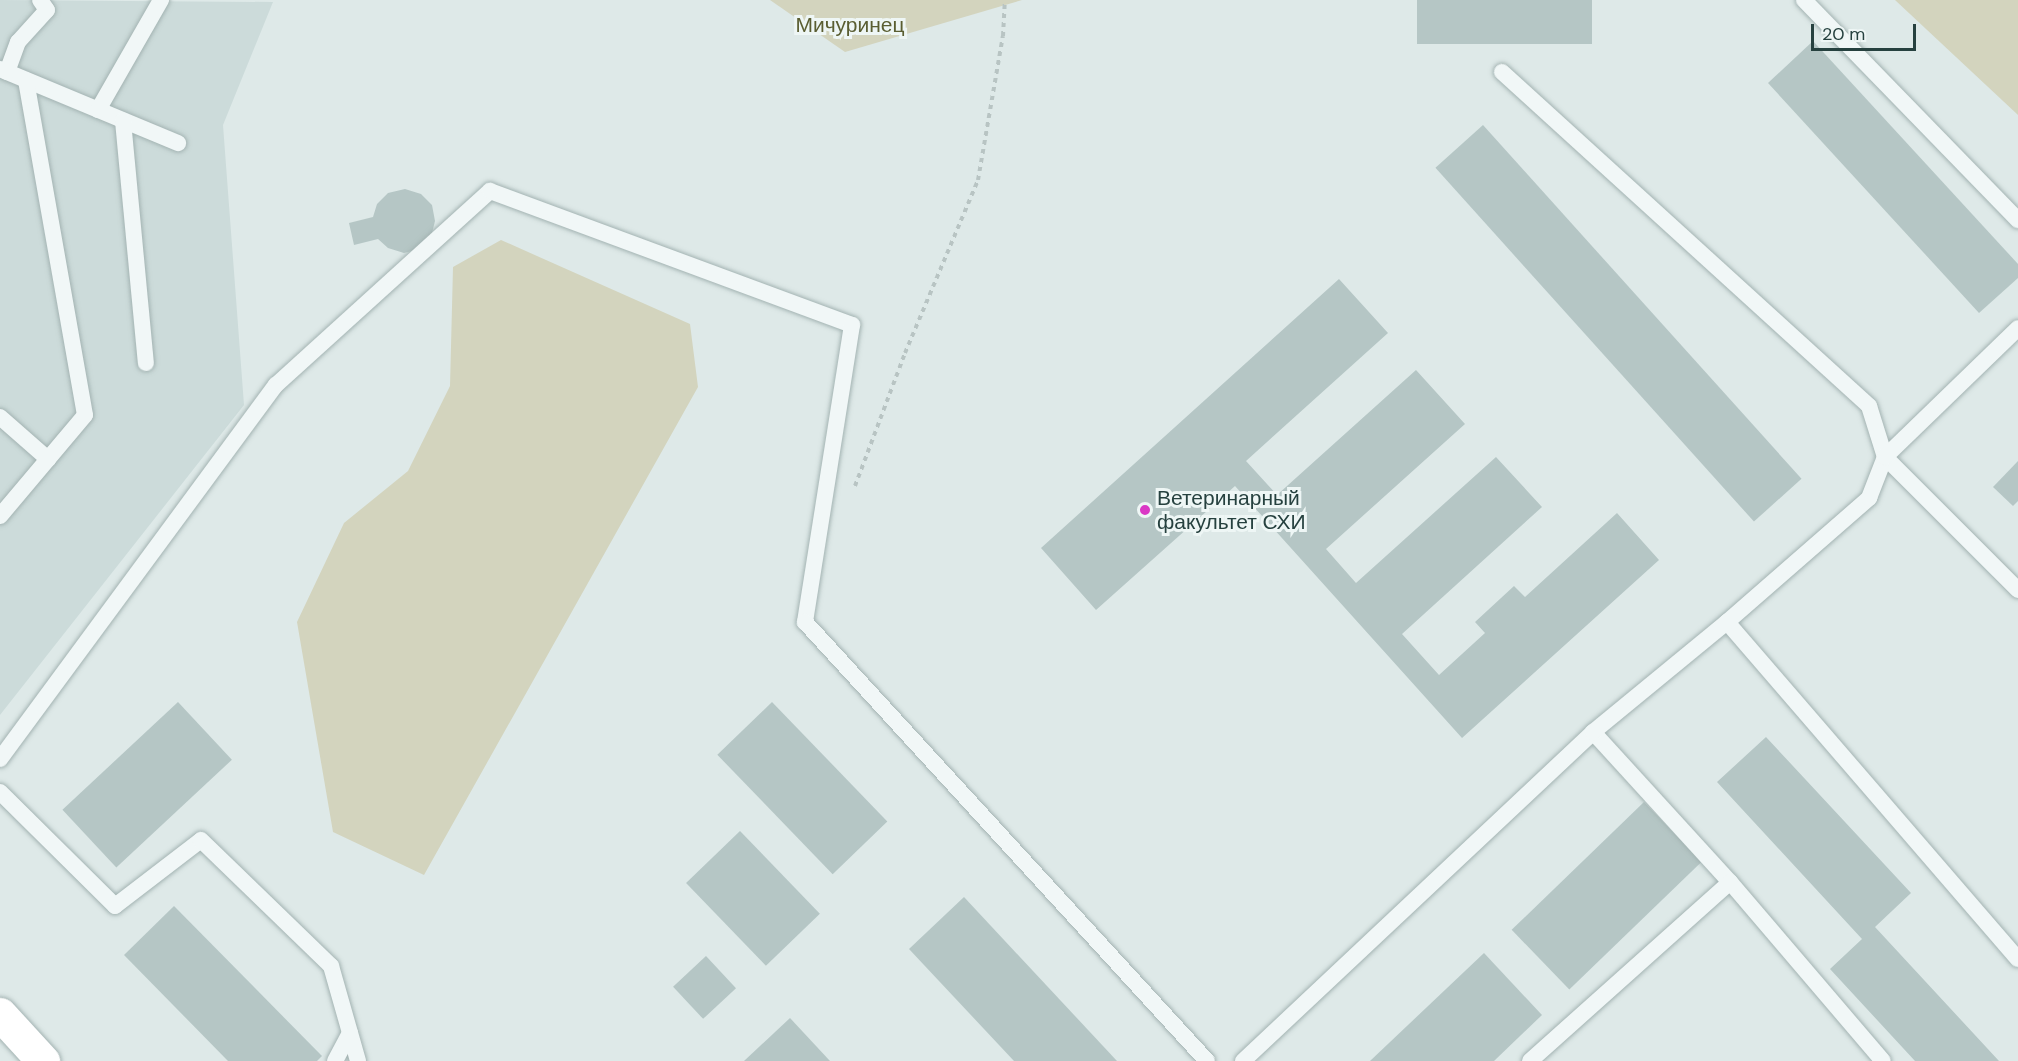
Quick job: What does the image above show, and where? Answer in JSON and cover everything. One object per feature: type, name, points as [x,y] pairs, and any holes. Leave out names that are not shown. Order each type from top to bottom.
[{"type":"main road","points":[[0,1014],[43,1061]]},
{"type":"lane","points":[[40,0],[47,10],[18,42],[4,70],[178,143]]},
{"type":"lane","points":[[98,110],[161,0]]},
{"type":"lane","points":[[1804,0],[2018,220]]},
{"type":"lane","points":[[1502,72],[1869,406],[1885,457],[2018,590]]},
{"type":"lane","points":[[0,516],[86,415],[26,80]]},
{"type":"lane","points":[[123,121],[146,363]]},
{"type":"lane","points":[[0,759],[276,385],[490,191],[852,325],[805,622],[1207,1061]]},
{"type":"lane","points":[[1243,1061],[1593,732],[1727,622],[1869,498],[1885,457],[2018,328]]},
{"type":"lane","points":[[0,417],[48,459]]},
{"type":"lane","points":[[1727,622],[2018,959]]},
{"type":"lane","points":[[1593,732],[1730,882],[1882,1061]]},
{"type":"lane","points":[[0,792],[115,906],[201,840],[331,966],[358,1061]]},
{"type":"lane","points":[[1530,1061],[1730,882]]},
{"type":"lane","points":[[335,1061],[350,1033]]},
{"type":"path","points":[[851,498],[905,353],[978,180],[1004,36],[1005,0]]},
{"type":"shaded area","points":[[0,0],[273,2],[223,125],[244,405],[0,715]]},
{"type":"green space","name":"Мичуринец","points":[[770,0],[1022,0],[845,52]]},
{"type":"green space","points":[[1895,0],[2018,0],[2018,115]]},
{"type":"green space","points":[[501,240],[690,324],[698,387],[424,875],[333,832],[297,622],[344,523],[408,471],[450,386],[453,267]]},
{"type":"building","points":[[1417,0],[1592,0],[1592,44],[1417,44]]},
{"type":"building","points":[[1813,41],[2018,264],[2018,278],[1979,313],[1768,83]]},
{"type":"building","points":[[1483,125],[1802,479],[1754,522],[1435,168]]},
{"type":"building","points":[[405,189],[421,194],[432,205],[435,221],[431,237],[420,249],[404,253],[388,248],[378,239],[354,245],[349,223],[373,217],[377,204],[388,193]]},
{"type":"building","name":"Ветеринарный факультет СХИ","points":[[1339,279],[1388,333],[1246,461],[1277,495],[1416,370],[1465,424],[1326,549],[1356,583],[1496,457],[1542,507],[1402,634],[1439,675],[1485,633],[1475,622],[1514,586],[1525,597],[1617,513],[1659,560],[1462,738],[1235,486],[1096,610],[1041,548]]},
{"type":"building","points":[[2018,461],[2018,501],[2013,506],[1993,487]]},
{"type":"building","points":[[178,702],[232,760],[116,868],[62,810]]},
{"type":"building","points":[[772,702],[887,821],[833,874],[717,755]]},
{"type":"building","points":[[1766,737],[1911,893],[1875,927],[1999,1061],[1915,1061],[1830,969],[1862,939],[1717,782]]},
{"type":"building","points":[[1644,802],[1702,862],[1569,990],[1512,930]]},
{"type":"building","points":[[740,831],[820,914],[766,966],[686,883]]},
{"type":"building","points":[[964,897],[1117,1061],[1014,1061],[909,949]]},
{"type":"building","points":[[174,906],[322,1056],[317,1061],[228,1061],[124,955]]},
{"type":"building","points":[[1484,953],[1542,1015],[1494,1061],[1370,1061]]},
{"type":"building","points":[[706,956],[736,988],[703,1019],[673,987]]},
{"type":"building","points":[[790,1018],[830,1061],[744,1061]]},
{"type":"place","name":"Ветеринарный факультет СХИ","points":[[1145,510]]}]
